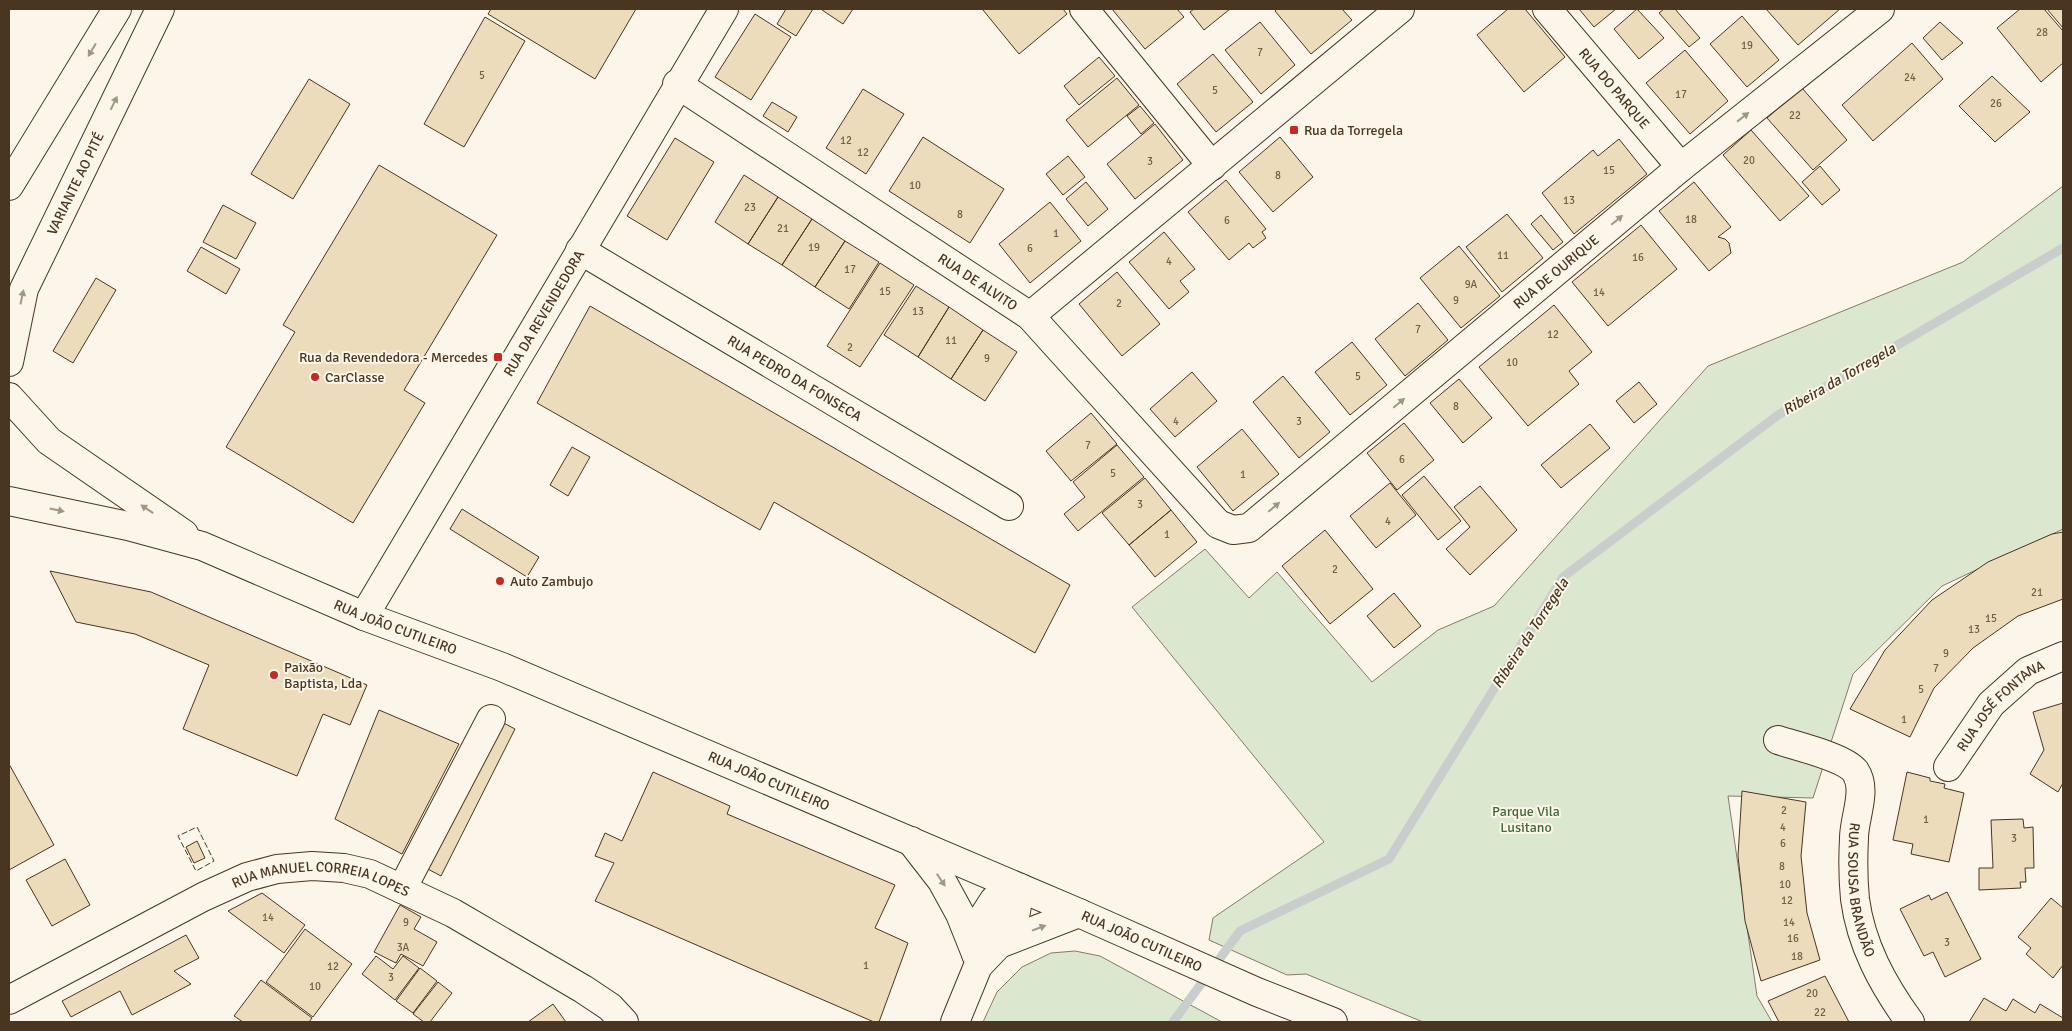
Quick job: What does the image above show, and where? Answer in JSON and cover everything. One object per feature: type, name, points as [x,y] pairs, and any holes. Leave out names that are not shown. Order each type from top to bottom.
[{"type":"street","points":[[9,186],[117,9]]},
{"type":"street","name":"VARIANTE AO PITÉ","points":[[9,362],[24,289],[160,9]]},
{"type":"street","name":"RUA DA REVENDEDORA","points":[[364,616],[724,9]]},
{"type":"street","points":[[1084,9],[1212,166]]},
{"type":"street","name":"RUA DO PARQUE","points":[[1548,9],[1681,167]]},
{"type":"street","name":"RUA DE OURIQUE","points":[[1233,530],[1249,528],[1681,167],[1880,9]]},
{"type":"street","points":[[1030,316],[1212,166],[1386,13]]},
{"type":"street","name":"RUA DE ALVITO","points":[[678,84],[1030,316],[1218,524],[1233,530]]},
{"type":"street","name":"RUA PEDRO DA FONSECA","points":[[580,250],[1009,506]]},
{"type":"street","name":"RUA JOÃO CUTILEIRO","points":[[9,397],[49,441],[202,546]]},
{"type":"street","name":"RUA JOÃO CUTILEIRO","points":[[9,501],[128,526],[202,546],[364,616],[502,667],[1176,954],[1228,979],[1333,1022]]},
{"type":"street","name":"RUA JOSÉ FONTANA","points":[[1948,767],[1991,704],[2028,671],[2063,656]]},
{"type":"street","points":[[402,889],[491,719]]},
{"type":"street","name":"RUA SOUSA BRANDÃO","points":[[1778,740],[1839,759],[1855,771],[1861,787],[1854,836],[1855,899],[1869,954],[1892,998],[1910,1022]]},
{"type":"street","points":[[911,842],[942,881],[984,954]]},
{"type":"street","name":"RUA MANUEL CORREIA LOPES","points":[[9,1000],[203,898],[247,878],[270,871],[312,866],[344,868],[370,874],[453,913],[582,989],[610,1007],[624,1022]]},
{"type":"street","points":[[955,1022],[984,954],[978,925],[994,900],[1020,888]]},
{"type":"street","points":[[984,954],[1079,913]]},
{"type":"green space","name":"Parque Vila Lusitano","points":[[2063,186],[2063,529],[1942,586],[1853,674],[1813,798],[1728,796],[1757,996],[1772,1022],[1423,1022],[1306,974],[1287,975],[1209,940],[1213,918],[1324,842],[1132,607],[1205,549],[1249,598],[1277,572],[1372,682],[1438,630],[1494,606],[1708,366],[1963,262]]},
{"type":"green space","points":[[1075,951],[1100,956],[1222,1022],[983,1022],[997,992],[1022,967],[1051,953]]},
{"type":"building","points":[[491,9],[636,9],[595,79],[488,14]]},
{"type":"building","points":[[786,9],[813,9],[796,36],[777,24]]},
{"type":"building","points":[[823,9],[853,9],[843,24]]},
{"type":"building","points":[[1063,9],[1067,14],[1019,54],[983,10]]},
{"type":"building","points":[[1112,9],[1177,9],[1184,17],[1145,49]]},
{"type":"building","points":[[1194,9],[1230,9],[1204,30],[1190,12]]},
{"type":"building","points":[[1277,9],[1342,9],[1352,20],[1311,54],[1275,11]]},
{"type":"building","points":[[1508,9],[1525,9],[1565,57],[1524,92],[1477,35]]},
{"type":"building","points":[[1579,9],[1616,9],[1594,27]]},
{"type":"building","points":[[1637,9],[1664,38],[1639,59],[1614,29]]},
{"type":"building","points":[[1664,9],[1675,9],[1700,38],[1689,47],[1659,13]]},
{"type":"building","points":[[1766,9],[1840,9],[1798,45]]},
{"type":"building","points":[[2020,9],[2044,9],[2063,31],[2063,63],[2041,82],[1997,28]]},
{"type":"building","points":[[2047,9],[2063,9],[2063,28]]},
{"type":"building","points":[[755,14],[791,37],[751,100],[715,77]]},
{"type":"building","points":[[1742,16],[1779,60],[1747,87],[1710,44]]},
{"type":"building","points":[[485,17],[525,41],[464,147],[424,124]]},
{"type":"building","points":[[1260,22],[1295,65],[1261,94],[1225,50]]},
{"type":"building","points":[[1940,22],[1963,43],[1942,60],[1923,38]]},
{"type":"building","points":[[1912,43],[1943,79],[1873,141],[1842,105]]},
{"type":"building","points":[[1685,50],[1728,101],[1690,134],[1646,83]]},
{"type":"building","points":[[1213,54],[1253,102],[1216,132],[1177,84]]},
{"type":"building","points":[[1099,57],[1115,76],[1079,105],[1064,86]]},
{"type":"building","points":[[1992,76],[2030,112],[1995,142],[1959,106]]},
{"type":"building","points":[[1117,78],[1139,105],[1088,147],[1066,120]]},
{"type":"building","points":[[309,79],[350,104],[293,199],[251,174]]},
{"type":"building","points":[[1802,88],[1847,140],[1813,170],[1767,118]]},
{"type":"building","points":[[863,89],[904,114],[866,174],[826,148]]},
{"type":"building","points":[[772,102],[797,117],[788,132],[763,116]]},
{"type":"building","points":[[1140,106],[1154,123],[1141,134],[1127,116]]},
{"type":"building","points":[[1155,124],[1183,160],[1135,199],[1107,164]]},
{"type":"building","points":[[1751,130],[1809,196],[1780,221],[1723,155]]},
{"type":"building","points":[[923,137],[1004,189],[970,243],[889,191]]},
{"type":"building","points":[[1280,137],[1313,177],[1273,212],[1239,172]]},
{"type":"building","points":[[675,138],[714,162],[667,240],[627,216]]},
{"type":"building","points":[[1619,139],[1647,174],[1574,234],[1542,193],[1593,150],[1598,156]]},
{"type":"building","points":[[1068,156],[1085,177],[1063,195],[1046,174]]},
{"type":"building","points":[[379,165],[497,235],[404,390],[425,403],[353,523],[226,447],[295,332],[283,325]]},
{"type":"building","points":[[1820,166],[1840,190],[1822,205],[1802,182]]},
{"type":"building","points":[[744,175],[778,197],[748,244],[715,222]]},
{"type":"building","points":[[1226,180],[1266,229],[1262,232],[1266,238],[1253,248],[1249,243],[1229,260],[1188,212]]},
{"type":"building","points":[[1086,182],[1108,209],[1088,226],[1066,199]]},
{"type":"building","points":[[1694,182],[1731,227],[1718,237],[1725,239],[1729,243],[1731,253],[1709,271],[1659,211]]},
{"type":"building","points":[[778,197],[812,219],[782,265],[748,244]]},
{"type":"building","points":[[1050,202],[1081,241],[1030,283],[999,244]]},
{"type":"building","points":[[223,205],[256,223],[236,259],[203,242]]},
{"type":"building","points":[[1507,214],[1543,258],[1502,292],[1466,247]]},
{"type":"building","points":[[1541,215],[1563,242],[1553,250],[1531,224]]},
{"type":"building","points":[[812,219],[845,241],[815,287],[782,265]]},
{"type":"building","points":[[1641,225],[1677,269],[1608,326],[1572,282]]},
{"type":"building","points":[[1164,232],[1195,269],[1180,281],[1189,292],[1169,309],[1129,262]]},
{"type":"building","points":[[845,241],[879,262],[849,309],[815,287]]},
{"type":"building","points":[[1459,246],[1500,296],[1461,328],[1420,278]]},
{"type":"building","points":[[201,247],[240,269],[226,294],[187,271]]},
{"type":"building","points":[[880,263],[914,285],[860,367],[827,346]]},
{"type":"building","points":[[1117,272],[1160,324],[1122,356],[1079,304]]},
{"type":"building","points":[[96,278],[116,290],[73,363],[53,351]]},
{"type":"building","points":[[916,286],[949,307],[918,357],[884,335]]},
{"type":"building","points":[[1418,303],[1448,340],[1405,376],[1375,339]]},
{"type":"building","points":[[1554,305],[1592,352],[1569,371],[1579,384],[1528,426],[1479,367]]},
{"type":"building","points":[[590,306],[1070,585],[1035,653],[774,502],[760,530],[537,403]]},
{"type":"building","points":[[949,307],[983,330],[951,379],[918,357]]},
{"type":"building","points":[[983,330],[1017,352],[985,401],[951,379]]},
{"type":"building","points":[[1352,342],[1387,385],[1350,415],[1315,372]]},
{"type":"building","points":[[1192,372],[1217,401],[1175,437],[1150,409]]},
{"type":"building","points":[[1283,376],[1330,432],[1299,458],[1253,402]]},
{"type":"building","points":[[1459,379],[1492,418],[1463,443],[1430,403]]},
{"type":"building","points":[[1639,382],[1657,404],[1634,423],[1616,401]]},
{"type":"building","points":[[1091,413],[1117,444],[1071,481],[1046,451]]},
{"type":"building","points":[[1404,423],[1434,460],[1397,490],[1367,453]]},
{"type":"building","points":[[1590,424],[1610,448],[1561,488],[1541,465]]},
{"type":"building","points":[[1242,429],[1279,474],[1233,511],[1197,467]]},
{"type":"building","points":[[1117,445],[1144,477],[1078,531],[1064,514],[1085,497],[1073,482]]},
{"type":"building","points":[[572,447],[590,457],[568,496],[550,485]]},
{"type":"building","points":[[1424,476],[1461,521],[1438,540],[1402,495]]},
{"type":"building","points":[[1145,478],[1171,510],[1129,545],[1102,513]]},
{"type":"building","points":[[1390,483],[1416,515],[1376,548],[1350,516]]},
{"type":"building","points":[[1480,486],[1517,530],[1470,575],[1446,549],[1470,527],[1454,507]]},
{"type":"building","points":[[462,509],[539,557],[527,577],[450,529]]},
{"type":"building","points":[[1171,510],[1197,542],[1155,577],[1129,545]]},
{"type":"building","points":[[1325,530],[1373,589],[1330,624],[1282,566]]},
{"type":"building","points":[[2063,532],[2063,599],[2018,616],[1973,648],[1934,688],[1910,737],[1850,709],[1885,650],[1932,600],[1988,562],[2052,534]]},
{"type":"building","name":"Paixão Baptista, Lda","points":[[50,571],[151,592],[367,685],[350,725],[323,714],[297,776],[183,729],[209,665],[135,634],[76,622]]},
{"type":"building","points":[[1394,593],[1421,626],[1394,648],[1367,616]]},
{"type":"building","points":[[2063,703],[2063,783],[2058,792],[2030,774],[2044,750],[2033,712]]},
{"type":"building","points":[[379,710],[459,744],[402,854],[335,819]]},
{"type":"building","points":[[498,720],[515,729],[441,876],[424,867]]},
{"type":"building","points":[[9,764],[54,845],[9,870]]},
{"type":"building","points":[[653,772],[730,806],[727,814],[895,885],[875,928],[908,943],[879,1022],[874,1022],[595,901],[614,863],[595,856],[605,833],[622,841]]},
{"type":"building","points":[[1907,772],[1930,778],[1930,781],[1945,784],[1944,788],[1964,793],[1949,862],[1911,854],[1913,844],[1893,840]]},
{"type":"building","points":[[1742,791],[1806,802],[1801,856],[1807,913],[1820,960],[1761,981],[1745,921],[1738,856]]},
{"type":"building","points":[[2023,819],[2024,828],[2033,827],[2034,868],[2025,868],[2026,882],[2020,882],[2021,888],[1979,890],[1979,868],[1993,868],[1991,820]]},
{"type":"building","points":[[197,841],[205,858],[194,863],[186,847]]},
{"type":"building","points":[[65,859],[90,905],[52,926],[26,880]]},
{"type":"building","points":[[1947,892],[1981,959],[1945,977],[1933,952],[1924,956],[1900,909],[1929,895],[1931,900]]},
{"type":"building","points":[[262,893],[305,925],[284,953],[228,911]]},
{"type":"building","points":[[2051,898],[2063,908],[2063,965],[2053,978],[2026,954],[2031,948],[2018,937]]},
{"type":"building","points":[[400,905],[421,917],[414,929],[437,942],[423,966],[401,954],[396,963],[374,952]]},
{"type":"building","points":[[305,929],[352,964],[313,1017],[266,982]]},
{"type":"building","points":[[186,935],[199,958],[174,971],[191,984],[132,1015],[120,991],[71,1017],[62,1001]]},
{"type":"building","points":[[376,956],[393,969],[403,956],[419,968],[395,1000],[362,974]]},
{"type":"building","points":[[420,968],[437,981],[413,1013],[396,1001]]},
{"type":"building","points":[[1825,976],[1849,1022],[1779,1022],[1768,1001]]},
{"type":"building","points":[[261,980],[312,1018],[309,1022],[243,1022],[234,1016]]},
{"type":"building","points":[[438,982],[452,993],[430,1022],[424,1022],[413,1014]]},
{"type":"building","points":[[1984,998],[2006,1011],[2013,999],[2035,1013],[2040,1004],[2063,1018],[2063,1022],[1969,1022]]},
{"type":"building","points":[[553,1004],[566,1022],[528,1022]]},
{"type":"waterway","name":"Ribeira da Torregela","points":[[1173,1022],[1240,931],[1389,859],[1563,577],[1778,415],[2063,248]]},
{"type":"fence","points":[[197,827],[214,861],[196,871],[178,836],[197,827]]},
{"type":"place","name":"Rua da Torregela","points":[[1294,130]]},
{"type":"place","name":"Rua da Revendedora - Mercedes","points":[[498,357]]},
{"type":"place","name":"CarClasse","points":[[315,377]]},
{"type":"place","name":"Auto Zambujo","points":[[500,581]]},
{"type":"place","name":"Paixão Baptista, Lda","points":[[274,675]]}]
